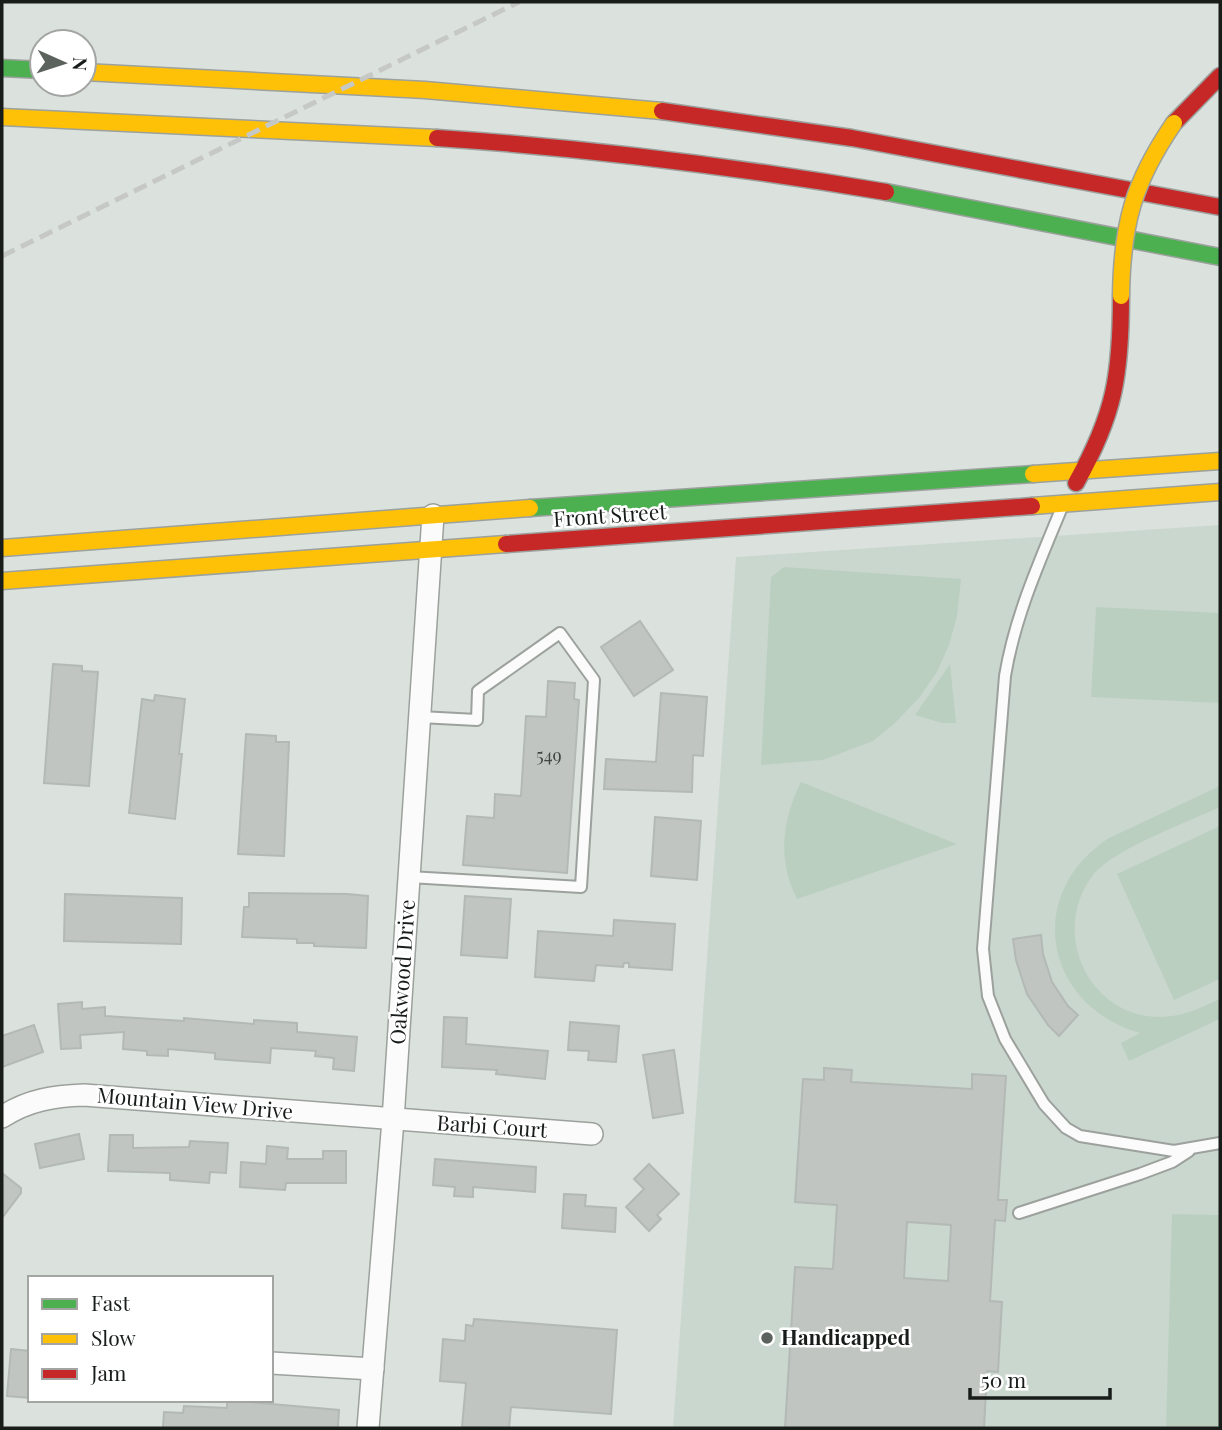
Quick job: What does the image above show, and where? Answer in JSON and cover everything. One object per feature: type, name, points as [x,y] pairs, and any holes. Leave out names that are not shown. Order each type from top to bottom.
[{"type":"main road","points":[[2,68],[28,69]]},
{"type":"main road","points":[[98,73],[378,86],[631,107],[886,142],[1220,207]]},
{"type":"main road","points":[[1063,505],[1100,441],[1115,393],[1121,362],[1122,247],[1131,203],[1149,161],[1174,123],[1220,76]]},
{"type":"main road","points":[[2,120],[379,133],[716,166],[857,187],[1220,257]]},
{"type":"main road","name":"Front Street","points":[[2,548],[433,515],[1220,461]]},
{"type":"main road","name":"Front Street","points":[[2,581],[1220,492]]},
{"type":"street","name":"Oakwood Drive","points":[[368,1428],[393,1120],[433,515]]},
{"type":"street","name":"Mountain View Drive","points":[[2,1117],[37,1100],[84,1095],[393,1120]]},
{"type":"street","name":"Barbi Court","points":[[393,1120],[592,1134]]},
{"type":"street","points":[[273,1363],[373,1369]]},
{"type":"lane","points":[[1063,505],[1019,613],[1005,676],[983,949],[988,996],[1012,1050],[1044,1104],[1066,1128],[1080,1136],[1174,1151],[1220,1143]]},
{"type":"lane","points":[[409,877],[582,887],[594,680],[560,633],[478,691],[477,720],[420,717]]},
{"type":"lane","points":[[1019,1213],[1172,1162],[1194,1147]]},
{"type":"shaded area","points":[[1220,525],[1220,1428],[673,1428],[736,557]]},
{"type":"green space","points":[[784,567],[961,579],[957,616],[949,645],[937,672],[919,698],[873,741],[823,760],[761,765],[771,577]]},
{"type":"green space","points":[[1096,607],[1220,613],[1220,703],[1091,697]]},
{"type":"green space","points":[[950,664],[956,723],[942,723],[915,715]]},
{"type":"green space","points":[[801,782],[957,844],[797,899],[787,870],[784,840],[790,811]]},
{"type":"green space","points":[[1220,786],[1220,807],[1152,837],[1103,865],[1093,875],[1081,897],[1075,921],[1076,944],[1083,967],[1095,986],[1112,1002],[1134,1013],[1167,1017],[1198,1009],[1220,999],[1220,1019],[1129,1061],[1121,1043],[1140,1033],[1107,1019],[1082,998],[1065,973],[1056,946],[1056,916],[1064,888],[1082,861],[1109,838]]},
{"type":"green space","points":[[1220,826],[1220,979],[1174,1000],[1117,874]]},
{"type":"green space","points":[[1172,1214],[1220,1215],[1220,1428],[1166,1428]]},
{"type":"building","points":[[640,621],[673,670],[634,696],[601,647]]},
{"type":"building","points":[[53,664],[82,666],[82,671],[98,672],[89,786],[44,783]]},
{"type":"building","points":[[548,681],[575,683],[574,699],[579,700],[567,873],[463,865],[467,816],[494,818],[495,794],[521,796],[526,716],[546,717]]},
{"type":"building","points":[[661,693],[707,697],[703,756],[693,755],[692,792],[604,789],[606,759],[656,762]]},
{"type":"building","points":[[155,695],[185,699],[175,819],[129,813],[142,699],[154,701]]},
{"type":"building","points":[[246,734],[276,736],[276,742],[289,742],[284,856],[238,854]]},
{"type":"building","points":[[655,817],[701,821],[697,880],[651,876]]},
{"type":"building","points":[[249,893],[368,896],[366,948],[314,946],[314,943],[297,943],[297,939],[242,937],[244,907],[249,907]]},
{"type":"building","points":[[65,894],[182,898],[181,944],[64,941]]},
{"type":"building","points":[[465,896],[511,899],[507,958],[461,955]]},
{"type":"building","points":[[614,920],[675,924],[672,970],[629,967],[629,963],[624,963],[623,967],[596,965],[594,981],[535,977],[538,931],[613,936]]},
{"type":"building","points":[[1041,935],[1043,954],[1052,982],[1068,1006],[1078,1015],[1059,1036],[1027,994],[1016,960],[1013,939]]},
{"type":"building","points":[[82,1002],[82,1009],[105,1007],[105,1016],[184,1021],[184,1018],[254,1024],[254,1020],[297,1023],[297,1032],[357,1037],[354,1071],[333,1069],[334,1058],[315,1056],[316,1051],[271,1048],[270,1063],[215,1059],[215,1053],[168,1049],[168,1056],[147,1055],[147,1051],[123,1049],[124,1032],[80,1035],[81,1048],[61,1049],[58,1004]]},
{"type":"building","points":[[444,1017],[467,1018],[466,1044],[548,1051],[545,1079],[496,1074],[497,1070],[442,1067]]},
{"type":"building","points":[[570,1022],[619,1026],[616,1062],[588,1060],[589,1051],[568,1050]]},
{"type":"building","points":[[34,1025],[43,1052],[2,1067],[2,1036]]},
{"type":"building","points":[[674,1050],[683,1113],[653,1118],[643,1055]]},
{"type":"building","points":[[824,1068],[852,1070],[851,1082],[972,1089],[972,1074],[1006,1076],[998,1200],[1007,1200],[1005,1221],[995,1220],[990,1301],[1002,1302],[998,1372],[987,1371],[984,1428],[785,1428],[795,1267],[833,1269],[837,1205],[795,1202],[803,1079],[824,1080]],"holes":[[[907,1222],[951,1225],[948,1281],[904,1278]]]},
{"type":"building","points":[[79,1134],[84,1159],[40,1168],[35,1144]]},
{"type":"building","points":[[110,1135],[133,1135],[133,1148],[189,1147],[190,1141],[228,1143],[226,1173],[210,1172],[209,1183],[170,1180],[170,1173],[108,1171]]},
{"type":"building","points":[[267,1146],[288,1148],[287,1159],[323,1159],[323,1151],[346,1151],[346,1183],[286,1183],[285,1190],[240,1187],[241,1162],[266,1164]]},
{"type":"building","points":[[435,1159],[536,1167],[535,1192],[473,1187],[473,1197],[454,1196],[455,1187],[433,1185]]},
{"type":"building","points":[[649,1164],[679,1194],[657,1215],[661,1219],[649,1231],[626,1207],[644,1189],[634,1179]]},
{"type":"building","points":[[2,1173],[21,1188],[21,1193],[2,1218]]},
{"type":"building","points":[[564,1194],[586,1195],[585,1206],[616,1208],[615,1232],[562,1228]]},
{"type":"building","points":[[474,1319],[617,1330],[611,1414],[511,1407],[509,1428],[462,1427],[466,1383],[440,1381],[443,1339],[465,1341],[466,1325],[473,1326]]},
{"type":"building","points":[[11,1349],[28,1351],[28,1398],[7,1396]]},
{"type":"building","points":[[227,1402],[249,1402],[339,1410],[338,1428],[163,1428],[164,1412],[183,1413],[184,1406],[227,1408]]},
{"type":"railway","points":[[2,256],[519,2]]},
{"type":"traffic: fast","points":[[2,68],[28,69]]},
{"type":"traffic: fast","points":[[886,192],[1220,257]]},
{"type":"traffic: fast","points":[[530,508],[1033,474]]},
{"type":"traffic: slow","points":[[98,73],[425,90],[662,111]]},
{"type":"traffic: slow","points":[[2,117],[437,138]]},
{"type":"traffic: slow","points":[[1121,296],[1124,247],[1132,205],[1149,165],[1174,123]]},
{"type":"traffic: slow","points":[[1033,474],[1220,461]]},
{"type":"traffic: slow","points":[[1032,506],[1220,492]]},
{"type":"traffic: slow","points":[[2,548],[530,508]]},
{"type":"traffic: slow","points":[[2,581],[506,544]]},
{"type":"traffic: jam","points":[[1174,123],[1220,76]]},
{"type":"traffic: jam","points":[[662,111],[852,138],[1220,207]]},
{"type":"traffic: jam","points":[[437,138],[662,159],[886,192]]},
{"type":"traffic: jam","points":[[1076,483],[1099,436],[1113,393],[1119,348],[1121,296]]},
{"type":"traffic: jam","points":[[506,544],[1032,506]]},
{"type":"place","name":"Handicapped","points":[[767,1338]]}]
